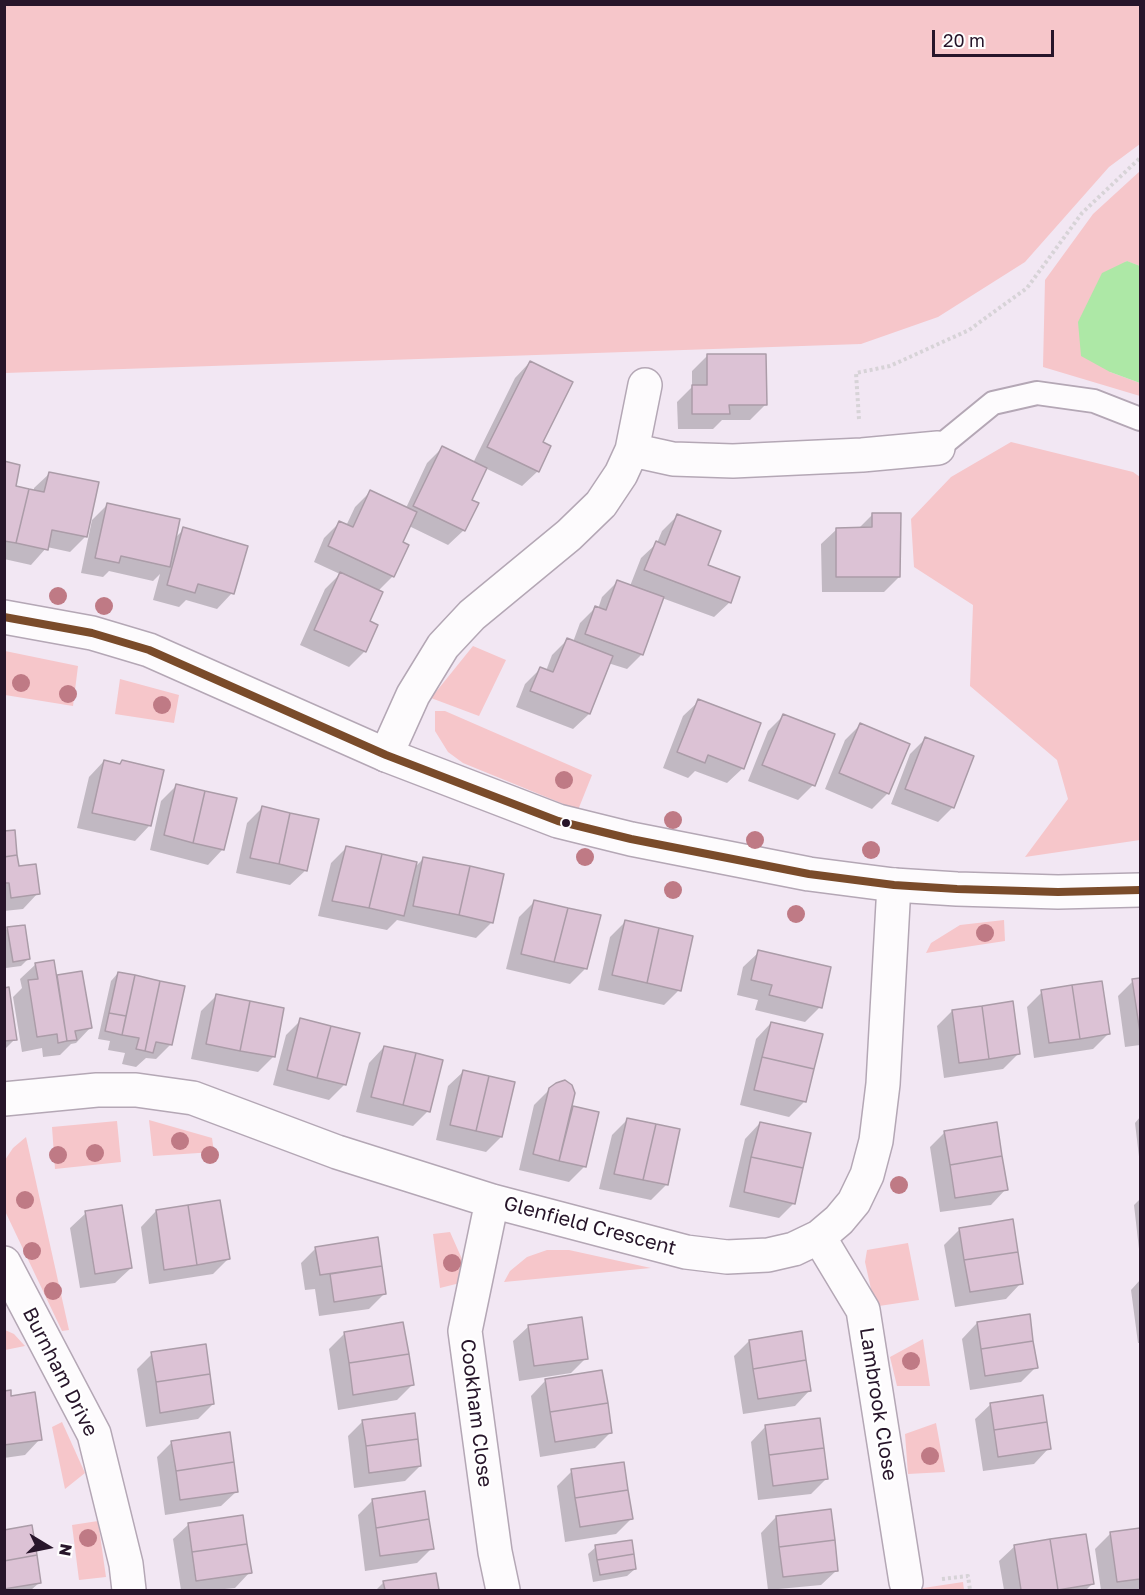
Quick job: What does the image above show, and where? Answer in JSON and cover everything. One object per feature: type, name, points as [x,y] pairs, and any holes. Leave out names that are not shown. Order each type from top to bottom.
[{"type":"street","points":[[386,755],[413,694],[443,646],[472,615],[569,535],[601,504],[621,474],[632,450],[645,385]]},
{"type":"street","points":[[632,450],[673,459],[733,461],[862,456],[938,448]]},
{"type":"street","points":[[4,616],[92,633],[149,650],[386,755],[558,821],[711,856],[809,874],[894,885],[1058,892],[1140,890]]},
{"type":"street","name":"Glenfield Crescent","points":[[4,1099],[97,1090],[136,1090],[193,1098],[337,1152],[492,1201],[686,1252],[727,1257],[768,1255],[794,1249],[819,1237],[839,1220],[854,1202],[867,1175],[876,1141],[883,1084],[894,885]]},
{"type":"street","name":"Cookham Close","points":[[492,1201],[465,1331],[495,1552],[503,1590]]},
{"type":"street","name":"Lambrook Close","points":[[819,1237],[863,1310],[906,1582]]},
{"type":"street","name":"Burnham Drive","points":[[4,1263],[94,1434],[126,1564],[129,1590]]},
{"type":"lane","points":[[938,448],[993,403],[1037,393],[1094,401],[1140,419]]},
{"type":"path","points":[[862,456],[856,373],[890,366],[969,330],[1027,288],[1082,213],[1140,158]]},
{"type":"shaded area","points":[[4,5],[1140,5],[1140,144],[1109,167],[1025,262],[938,317],[861,344],[5,373]]},
{"type":"shaded area","points":[[1140,171],[1140,266],[1126,261],[1110,372],[1140,383],[1140,396],[1043,367],[1045,280],[1093,214]]},
{"type":"shaded area","points":[[1127,261],[1140,266],[1140,383],[1110,372],[1081,356],[1078,322],[1102,273]]},
{"type":"shaded area","points":[[1011,442],[1133,472],[1140,477],[1140,840],[1025,857],[1068,799],[1057,760],[970,686],[973,605],[914,567],[911,519],[951,477]]},
{"type":"shaded area","points":[[473,646],[506,660],[479,716],[431,698]]},
{"type":"shaded area","points":[[5,651],[78,666],[73,706],[5,695]]},
{"type":"shaded area","points":[[120,679],[179,695],[174,723],[115,714]]},
{"type":"shaded area","points":[[435,711],[445,711],[592,775],[578,810],[463,763],[448,752],[435,731]]},
{"type":"shaded area","points":[[1004,920],[1005,941],[926,953],[931,943],[960,925]]},
{"type":"shaded area","points":[[149,1120],[212,1138],[214,1152],[153,1156]]},
{"type":"shaded area","points":[[117,1121],[121,1162],[55,1169],[52,1127]]},
{"type":"shaded area","points":[[26,1137],[69,1330],[62,1331],[5,1211],[5,1160],[13,1148]]},
{"type":"shaded area","points":[[450,1232],[462,1259],[460,1283],[440,1288],[433,1234]]},
{"type":"shaded area","points":[[908,1243],[919,1300],[879,1306],[871,1289],[865,1262],[867,1250]]},
{"type":"shaded area","points":[[547,1250],[569,1250],[651,1268],[504,1282],[510,1271],[527,1257]]},
{"type":"shaded area","points":[[5,1330],[14,1334],[25,1346],[5,1350]]},
{"type":"shaded area","points":[[923,1339],[930,1386],[897,1386],[890,1357]]},
{"type":"shaded area","points":[[62,1422],[85,1473],[65,1489],[52,1427]]},
{"type":"shaded area","points":[[936,1423],[945,1472],[908,1474],[905,1434]]},
{"type":"shaded area","points":[[98,1521],[106,1577],[79,1580],[72,1525]]},
{"type":"shaded area","points":[[963,1582],[964,1590],[910,1590]]},
{"type":"building","points":[[707,354],[766,354],[767,405],[729,405],[730,414],[692,414],[692,385],[707,385]]},
{"type":"building","points":[[530,361],[573,382],[543,442],[551,446],[539,472],[487,447]]},
{"type":"building","points":[[442,446],[487,468],[472,500],[479,503],[465,531],[413,506]]},
{"type":"building","points":[[4,461],[20,465],[16,486],[29,489],[16,543],[4,541]]},
{"type":"building","points":[[49,472],[99,482],[87,537],[52,530],[48,550],[16,543],[29,489],[44,492]]},
{"type":"building","points":[[370,490],[417,512],[403,542],[409,545],[394,577],[328,546],[339,521],[353,527]]},
{"type":"building","points":[[107,503],[180,519],[170,567],[121,556],[119,563],[95,558]]},
{"type":"building","points":[[872,513],[901,513],[900,577],[836,577],[836,528],[872,527]]},
{"type":"building","points":[[677,514],[721,531],[708,565],[740,577],[731,603],[644,570],[656,541],[665,545]]},
{"type":"building","points":[[183,527],[248,546],[234,594],[198,584],[195,593],[167,585]]},
{"type":"building","points":[[340,572],[383,592],[370,621],[378,625],[366,652],[314,630]]},
{"type":"building","points":[[617,580],[664,597],[643,655],[585,634],[595,606],[606,610]]},
{"type":"building","points":[[567,638],[613,656],[590,714],[530,691],[540,667],[553,672]]},
{"type":"building","points":[[698,699],[761,723],[744,769],[708,755],[705,763],[677,752]]},
{"type":"building","points":[[783,714],[835,734],[815,786],[762,765]]},
{"type":"building","points":[[860,723],[910,744],[889,794],[839,773]]},
{"type":"building","points":[[925,737],[974,756],[954,808],[905,789]]},
{"type":"building","points":[[104,760],[120,764],[122,760],[164,770],[151,826],[92,813]]},
{"type":"building","points":[[176,784],[205,791],[193,843],[164,835]]},
{"type":"building","points":[[205,791],[237,798],[224,850],[193,843]]},
{"type":"building","points":[[262,806],[290,813],[279,864],[250,858]]},
{"type":"building","points":[[290,813],[319,819],[307,871],[279,864]]},
{"type":"building","points":[[15,830],[17,855],[4,857],[4,831]]},
{"type":"building","points":[[346,846],[382,854],[369,908],[332,901]]},
{"type":"building","points":[[382,854],[417,862],[404,916],[369,908]]},
{"type":"building","points":[[17,855],[19,866],[36,864],[40,894],[11,898],[9,883],[4,883],[4,857]]},
{"type":"building","points":[[423,857],[470,866],[459,915],[413,906]]},
{"type":"building","points":[[470,866],[504,874],[493,923],[459,915]]},
{"type":"building","points":[[534,900],[568,908],[554,962],[521,954]]},
{"type":"building","points":[[568,908],[601,915],[587,969],[554,962]]},
{"type":"building","points":[[625,920],[659,928],[647,983],[612,975]]},
{"type":"building","points":[[25,925],[30,959],[13,962],[7,927]]},
{"type":"building","points":[[659,928],[693,936],[681,991],[647,983]]},
{"type":"building","points":[[758,950],[831,967],[822,1008],[769,995],[772,985],[751,980]]},
{"type":"building","points":[[54,960],[67,1041],[58,1043],[57,1034],[37,1037],[28,980],[38,979],[35,963]]},
{"type":"building","points":[[82,971],[92,1028],[75,1031],[77,1040],[67,1041],[57,975]]},
{"type":"building","points":[[118,972],[135,975],[126,1016],[109,1013]]},
{"type":"building","points":[[135,975],[160,981],[145,1051],[136,1049],[139,1038],[122,1035]]},
{"type":"building","points":[[1140,978],[1140,1033],[1132,979]]},
{"type":"building","points":[[160,981],[185,986],[172,1045],[156,1042],[153,1053],[145,1051]]},
{"type":"building","points":[[1102,981],[1110,1034],[1080,1039],[1072,985]]},
{"type":"building","points":[[1072,985],[1080,1039],[1049,1043],[1041,990]]},
{"type":"building","points":[[9,987],[17,1040],[4,1041],[4,988]]},
{"type":"building","points":[[216,994],[250,1001],[240,1051],[206,1044]]},
{"type":"building","points":[[250,1001],[284,1008],[275,1057],[240,1051]]},
{"type":"building","points":[[1013,1001],[1020,1054],[989,1059],[982,1006]]},
{"type":"building","points":[[982,1006],[989,1059],[959,1063],[952,1010]]},
{"type":"building","points":[[109,1013],[126,1016],[122,1035],[105,1031]]},
{"type":"building","points":[[300,1018],[331,1026],[317,1078],[287,1070]]},
{"type":"building","points":[[771,1022],[823,1034],[814,1069],[762,1057]]},
{"type":"building","points":[[331,1026],[360,1033],[346,1085],[317,1078]]},
{"type":"building","points":[[384,1046],[416,1053],[403,1105],[371,1097]]},
{"type":"building","points":[[416,1053],[443,1060],[430,1112],[403,1105]]},
{"type":"building","points":[[762,1057],[814,1069],[806,1102],[754,1090]]},
{"type":"building","points":[[463,1070],[489,1076],[476,1131],[450,1125]]},
{"type":"building","points":[[489,1076],[515,1082],[502,1137],[476,1131]]},
{"type":"building","points":[[565,1080],[572,1085],[575,1093],[559,1161],[533,1154],[549,1088]]},
{"type":"building","points":[[573,1106],[599,1112],[586,1167],[559,1161]]},
{"type":"building","points":[[627,1118],[656,1124],[643,1180],[614,1174]]},
{"type":"building","points":[[760,1122],[811,1133],[803,1168],[751,1157]]},
{"type":"building","points":[[997,1122],[1002,1156],[950,1165],[944,1131]]},
{"type":"building","points":[[656,1124],[680,1129],[668,1185],[643,1180]]},
{"type":"building","points":[[1002,1156],[1008,1190],[955,1198],[950,1165]]},
{"type":"building","points":[[751,1157],[803,1168],[795,1204],[744,1192]]},
{"type":"building","points":[[220,1200],[230,1259],[197,1265],[188,1205]]},
{"type":"building","points":[[122,1205],[132,1268],[95,1274],[85,1211]]},
{"type":"building","points":[[188,1205],[197,1265],[164,1270],[156,1210]]},
{"type":"building","points":[[1013,1219],[1018,1252],[964,1260],[959,1228]]},
{"type":"building","points":[[378,1237],[382,1266],[320,1275],[315,1247]]},
{"type":"building","points":[[1018,1252],[1023,1284],[970,1292],[964,1260]]},
{"type":"building","points":[[382,1266],[386,1294],[334,1302],[330,1274]]},
{"type":"building","points":[[1030,1314],[1033,1341],[981,1349],[977,1322]]},
{"type":"building","points":[[582,1317],[588,1359],[534,1366],[528,1325]]},
{"type":"building","points":[[403,1322],[409,1354],[349,1363],[344,1332]]},
{"type":"building","points":[[802,1331],[806,1360],[753,1369],[749,1340]]},
{"type":"building","points":[[1033,1341],[1038,1368],[985,1376],[981,1349]]},
{"type":"building","points":[[206,1344],[210,1374],[156,1382],[151,1352]]},
{"type":"building","points":[[409,1354],[414,1385],[353,1395],[349,1363]]},
{"type":"building","points":[[806,1360],[811,1391],[758,1399],[753,1369]]},
{"type":"building","points":[[602,1370],[608,1403],[550,1412],[545,1379]]},
{"type":"building","points":[[210,1374],[214,1404],[160,1413],[156,1382]]},
{"type":"building","points":[[11,1390],[11,1396],[35,1392],[42,1440],[4,1445],[4,1391]]},
{"type":"building","points":[[1043,1395],[1047,1422],[994,1430],[990,1403]]},
{"type":"building","points":[[608,1403],[612,1433],[555,1442],[550,1412]]},
{"type":"building","points":[[415,1413],[418,1439],[366,1446],[362,1420]]},
{"type":"building","points":[[820,1418],[824,1448],[769,1455],[765,1425]]},
{"type":"building","points":[[1047,1422],[1051,1449],[998,1457],[994,1430]]},
{"type":"building","points":[[230,1432],[234,1462],[176,1471],[171,1441]]},
{"type":"building","points":[[418,1439],[421,1466],[369,1473],[366,1446]]},
{"type":"building","points":[[824,1448],[828,1479],[773,1486],[769,1455]]},
{"type":"building","points":[[234,1462],[238,1492],[180,1500],[176,1471]]},
{"type":"building","points":[[624,1462],[628,1490],[575,1498],[571,1469]]},
{"type":"building","points":[[628,1490],[633,1519],[580,1527],[575,1498]]},
{"type":"building","points":[[425,1491],[429,1519],[376,1528],[372,1499]]},
{"type":"building","points":[[831,1509],[835,1540],[779,1547],[776,1516]]},
{"type":"building","points":[[243,1515],[247,1544],[192,1552],[188,1523]]},
{"type":"building","points":[[429,1519],[434,1549],[380,1556],[376,1528]]},
{"type":"building","points":[[32,1525],[37,1555],[4,1561],[4,1530]]},
{"type":"building","points":[[1140,1528],[1140,1579],[1117,1582],[1110,1532]]},
{"type":"building","points":[[1086,1534],[1094,1584],[1058,1590],[1050,1539]]},
{"type":"building","points":[[1050,1539],[1058,1590],[1021,1590],[1014,1545]]},
{"type":"building","points":[[632,1540],[634,1554],[597,1560],[595,1545]]},
{"type":"building","points":[[835,1540],[838,1571],[783,1577],[779,1547]]},
{"type":"building","points":[[247,1544],[252,1573],[196,1581],[192,1552]]},
{"type":"building","points":[[634,1554],[636,1569],[600,1575],[597,1560]]},
{"type":"building","points":[[37,1555],[41,1583],[4,1589],[4,1561]]},
{"type":"building","points":[[436,1573],[439,1590],[385,1590],[383,1581]]},
{"type":"transit line","points":[[4,617],[92,633],[149,650],[386,755],[558,821],[631,839],[809,874],[894,885],[1058,892],[1140,890]]}]
